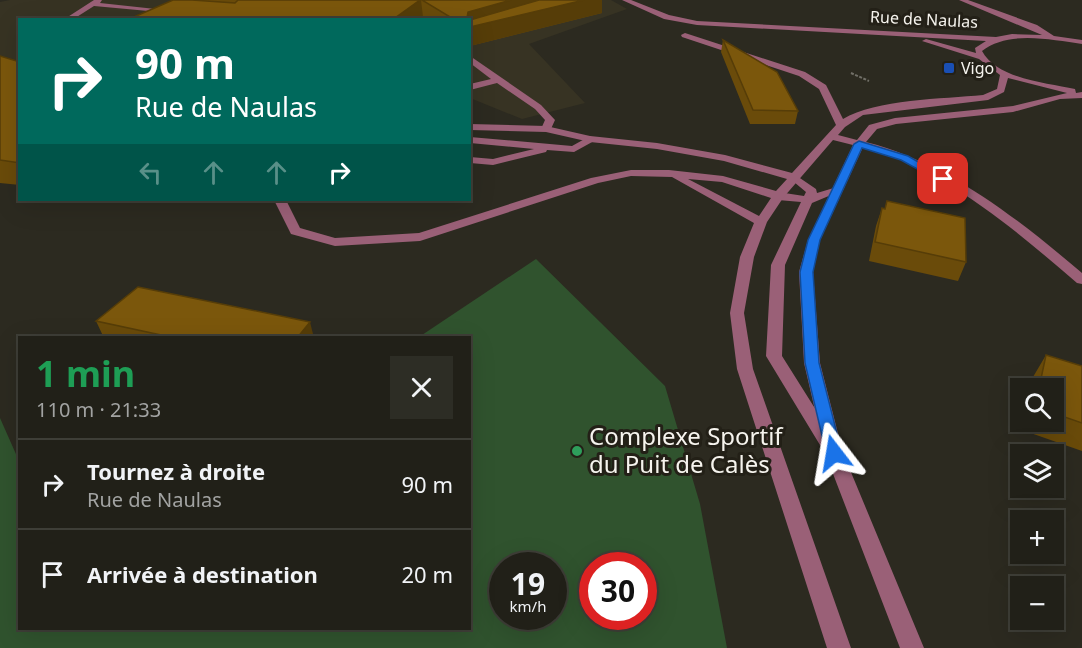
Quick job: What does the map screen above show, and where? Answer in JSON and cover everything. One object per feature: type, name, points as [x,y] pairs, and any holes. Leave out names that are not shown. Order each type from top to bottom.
[{"type":"street","name":"Rue de Naulas","points":[[625,0],[651,12],[690,22],[994,39],[1053,38]]},
{"type":"street","points":[[962,0],[1034,27],[1053,38],[1082,42]]},
{"type":"street","points":[[69,18],[96,2],[182,12]]},
{"type":"street","name":"Rue de Naulas","points":[[852,31],[924,41],[979,57],[1005,73],[1033,83],[1082,93]]},
{"type":"street","points":[[685,35],[802,74],[823,87],[836,130],[859,144],[904,158],[962,190],[1050,253],[1082,280]]},
{"type":"street","points":[[979,57],[978,50],[983,44],[994,39]]},
{"type":"street","points":[[471,60],[538,107],[550,120],[546,129]]},
{"type":"street","points":[[839,648],[745,369],[736,313],[747,257],[761,222],[778,196],[836,130],[869,111],[985,98],[1001,90],[1005,73]]},
{"type":"street","points":[[471,87],[498,80]]},
{"type":"street","points":[[912,648],[834,453],[812,363],[806,272],[814,240],[859,144],[873,127],[895,121],[1012,109],[1060,96],[1082,93]]},
{"type":"street","points":[[471,127],[546,129],[590,139],[657,146],[725,158],[794,177],[812,191],[810,200],[778,265],[774,356],[834,453]]},
{"type":"street","points":[[471,140],[574,149],[590,139]]},
{"type":"street","points":[[471,150],[515,153],[554,147]]},
{"type":"street","points":[[471,160],[493,162],[554,147]]},
{"type":"street","points":[[280,201],[295,231],[335,242],[420,237],[595,180],[631,172],[669,173],[723,179],[778,196],[810,200],[837,190]]},
{"type":"street","points":[[669,173],[761,222]]},
{"type":"path","points":[[846,71],[888,89],[914,105]]},
{"type":"shaded area","points":[[10,0],[611,0],[627,9],[529,44],[585,103],[522,119],[471,98],[471,18],[18,18],[18,73],[0,67],[0,2]]},
{"type":"green space","name":"Complexe Sportif du Puit de Calès","points":[[536,259],[665,386],[700,504],[727,648],[0,648],[0,418],[18,459],[18,630],[471,630],[471,336],[420,336]]},
{"type":"building","points":[[173,0],[235,3],[238,0],[420,0],[395,18],[132,18]]},
{"type":"building","points":[[422,0],[511,0],[468,12],[467,18],[452,18]]},
{"type":"building","points":[[539,0],[584,0],[471,27],[471,20]]},
{"type":"building","points":[[723,40],[777,72],[798,111],[753,110]]},
{"type":"building","points":[[0,56],[18,61],[18,163],[0,160]]},
{"type":"building","points":[[887,201],[965,218],[966,262],[875,242],[882,208],[885,209]]},
{"type":"building","points":[[138,287],[310,322],[299,336],[166,336],[96,321]]},
{"type":"building","points":[[1046,355],[1082,366],[1082,423],[1064,417],[1064,378],[1041,378]]},
{"type":"place","name":"Vigo","points":[[949,68]]},
{"type":"place","name":"Complexe Sportif du Puit de Calès","points":[[577,451]]},
{"type":"route","points":[[834,453],[812,363],[806,272],[814,240],[859,144],[904,158],[943,179]]}]
